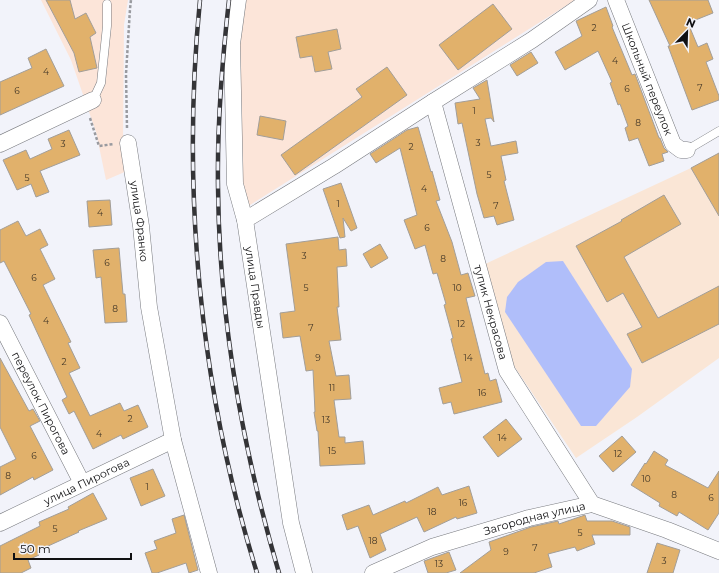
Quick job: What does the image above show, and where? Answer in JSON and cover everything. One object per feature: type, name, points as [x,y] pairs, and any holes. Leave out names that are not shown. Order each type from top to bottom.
[{"type":"street","name":"улица Правды","points":[[238,0],[232,44],[235,184],[245,220],[291,523],[304,573]]},
{"type":"street","points":[[245,220],[334,166],[532,40],[589,0]]},
{"type":"street","name":"Школьный переулок","points":[[616,0],[673,144],[681,150],[687,150]]},
{"type":"street","points":[[0,144],[90,102]]},
{"type":"street","name":"тупик Некрасова","points":[[433,102],[506,371],[592,504]]},
{"type":"street","name":"улица Франко","points":[[128,143],[142,226],[149,307],[172,440],[209,573]]},
{"type":"street","name":"переулок Пирогова","points":[[0,323],[82,483]]},
{"type":"street","name":"улица Пирогова","points":[[0,523],[172,440]]},
{"type":"street","name":"Загородная улица","points":[[373,573],[432,547],[529,518],[592,504],[667,530],[719,551]]},
{"type":"lane","points":[[90,102],[101,83],[107,26],[107,4]]},
{"type":"lane","points":[[687,150],[719,131]]},
{"type":"path","points":[[90,102],[99,146],[128,143],[126,74],[131,0]]},
{"type":"shaded area","points":[[41,0],[128,0],[124,25],[123,144],[127,171],[106,180],[96,132],[71,60]]},
{"type":"shaded area","points":[[238,0],[575,0],[242,210]]},
{"type":"shaded area","points":[[719,153],[719,358],[637,417],[576,458],[514,366],[483,265],[691,168]]},
{"type":"shaded area","points":[[563,261],[632,369],[630,387],[596,426],[581,426],[505,312],[507,297],[518,282],[546,262]]},
{"type":"building","points":[[46,0],[70,0],[75,19],[86,13],[96,33],[90,37],[97,68],[79,72],[74,53]]},
{"type":"building","points":[[649,0],[708,0],[713,13],[688,23],[698,47],[707,43],[713,59],[706,62],[719,96],[719,100],[692,110],[668,46],[670,46]]},
{"type":"building","points":[[493,4],[512,29],[458,70],[439,45]]},
{"type":"building","points":[[606,7],[613,26],[612,27],[632,75],[635,74],[659,138],[664,148],[668,152],[662,154],[664,161],[649,166],[638,138],[629,141],[625,128],[628,126],[610,83],[612,82],[598,51],[565,70],[555,52],[582,36],[576,21]]},
{"type":"building","points":[[337,29],[341,49],[328,52],[332,69],[315,72],[312,56],[300,58],[296,37]]},
{"type":"building","points":[[46,49],[64,86],[0,115],[0,82],[32,68],[28,58]]},
{"type":"building","points":[[531,52],[538,63],[517,76],[510,65]]},
{"type":"building","points":[[387,67],[407,95],[295,175],[281,155],[362,97],[356,89]]},
{"type":"building","points":[[487,80],[494,122],[491,118],[485,119],[491,146],[516,141],[518,153],[501,156],[506,180],[504,181],[514,220],[497,225],[494,216],[484,218],[477,194],[462,123],[458,124],[455,103],[480,99],[473,88]]},
{"type":"building","points":[[260,116],[286,121],[283,140],[257,135]]},
{"type":"building","points":[[418,127],[440,200],[436,201],[452,242],[461,275],[468,273],[475,296],[466,298],[485,374],[488,373],[490,381],[496,379],[502,402],[454,414],[451,402],[443,404],[439,388],[462,382],[451,339],[453,338],[444,305],[446,304],[437,273],[433,274],[425,245],[415,249],[404,220],[417,215],[400,148],[376,163],[370,154],[407,130]]},
{"type":"building","points":[[69,130],[80,155],[40,171],[49,192],[36,197],[31,184],[17,190],[3,160],[26,150],[30,159],[52,149],[48,139]]},
{"type":"building","points":[[719,153],[719,216],[691,168]]},
{"type":"building","points":[[341,183],[357,228],[351,231],[343,218],[345,237],[340,238],[323,189]]},
{"type":"building","points":[[664,195],[681,224],[624,257],[658,318],[719,286],[719,324],[642,363],[627,334],[642,327],[623,293],[607,302],[576,246],[622,221],[621,220]]},
{"type":"building","points":[[110,200],[112,225],[89,227],[87,201]]},
{"type":"building","points":[[18,221],[26,236],[40,229],[48,245],[40,249],[55,279],[43,285],[71,342],[68,343],[80,368],[69,373],[90,416],[120,403],[124,411],[138,405],[148,427],[123,439],[121,435],[93,449],[74,411],[69,414],[62,400],[67,397],[29,315],[31,314],[4,261],[0,263],[0,230]]},
{"type":"building","points":[[338,237],[339,250],[346,249],[347,266],[337,267],[339,307],[337,307],[341,340],[329,341],[336,376],[349,375],[351,399],[334,400],[339,437],[345,437],[345,443],[363,441],[365,464],[320,466],[318,431],[314,412],[313,370],[306,371],[300,336],[283,338],[280,313],[295,311],[286,244]]},
{"type":"building","points":[[380,244],[388,258],[371,268],[363,254]]},
{"type":"building","points":[[119,248],[127,322],[105,323],[101,277],[96,278],[93,250]]},
{"type":"building","points":[[0,358],[29,411],[33,409],[40,421],[30,426],[53,470],[34,480],[33,477],[0,495],[0,467],[16,459],[0,427]]},
{"type":"building","points":[[506,419],[522,439],[498,457],[483,437]]},
{"type":"building","points":[[622,436],[636,452],[613,472],[599,456]]},
{"type":"building","points":[[654,451],[668,460],[665,465],[708,488],[719,471],[719,513],[708,530],[679,512],[677,516],[659,506],[660,503],[631,485]]},
{"type":"building","points":[[153,469],[165,496],[141,506],[130,478]]},
{"type":"building","points":[[469,486],[477,513],[457,519],[456,517],[424,532],[417,517],[380,534],[386,550],[370,558],[358,526],[347,530],[342,515],[369,505],[373,515],[405,501],[406,503],[438,487],[442,495]]},
{"type":"building","points":[[93,493],[107,519],[37,551],[39,555],[28,560],[31,568],[21,573],[0,573],[0,546],[40,526],[39,522],[69,509],[68,507]]},
{"type":"building","points":[[184,515],[198,570],[189,573],[186,563],[157,573],[152,573],[145,553],[157,549],[154,541],[176,533],[172,519]]},
{"type":"building","points":[[585,515],[587,521],[612,521],[630,527],[630,535],[592,535],[595,544],[577,551],[575,547],[548,554],[552,567],[534,573],[460,573],[491,550],[489,542],[531,527],[558,521],[559,524]]},
{"type":"building","points":[[657,543],[680,550],[673,573],[647,573]]},
{"type":"building","points":[[449,552],[456,570],[446,573],[428,573],[424,561]]},
{"type":"railway","points":[[200,0],[195,72],[193,144],[195,217],[200,290],[209,362],[221,433],[237,504],[257,573]]},
{"type":"railway","points":[[229,0],[222,70],[218,140],[219,236],[223,285],[235,382],[244,430],[254,478],[279,573]]}]
